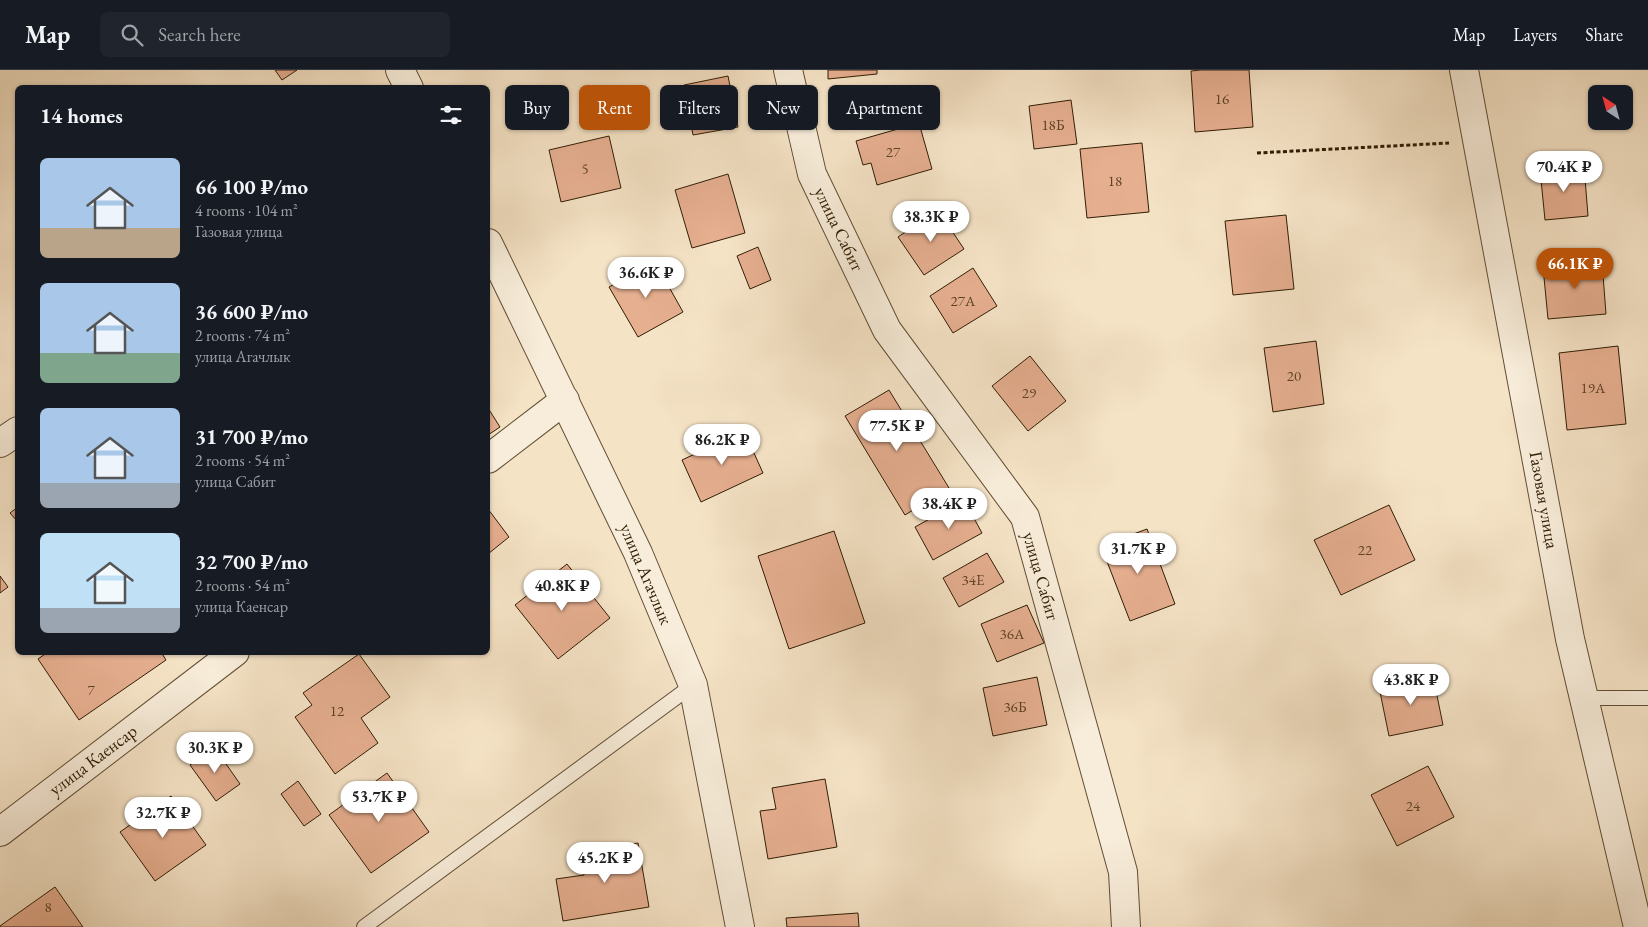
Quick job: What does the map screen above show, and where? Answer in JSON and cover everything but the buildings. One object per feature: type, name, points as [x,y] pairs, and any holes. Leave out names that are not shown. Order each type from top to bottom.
[{"type":"street","points":[[400,70],[408,85]]},
{"type":"street","name":"улица Сабит","points":[[788,70],[812,174],[887,330],[1025,517],[1123,872],[1126,927]]},
{"type":"street","name":"Газовая улица","points":[[1464,70],[1570,638],[1638,927]]},
{"type":"street","name":"улица Агачлык","points":[[490,247],[638,553],[693,685],[740,927]]},
{"type":"street","points":[[490,457],[565,400]]},
{"type":"street","points":[[0,443],[15,432]]},
{"type":"street","name":"улица Каенсар","points":[[0,832],[230,655]]},
{"type":"lane","points":[[364,927],[693,685]]},
{"type":"lane","points":[[1584,698],[1648,698]]},
{"type":"path","points":[[1257,153],[1477,141]]}]
